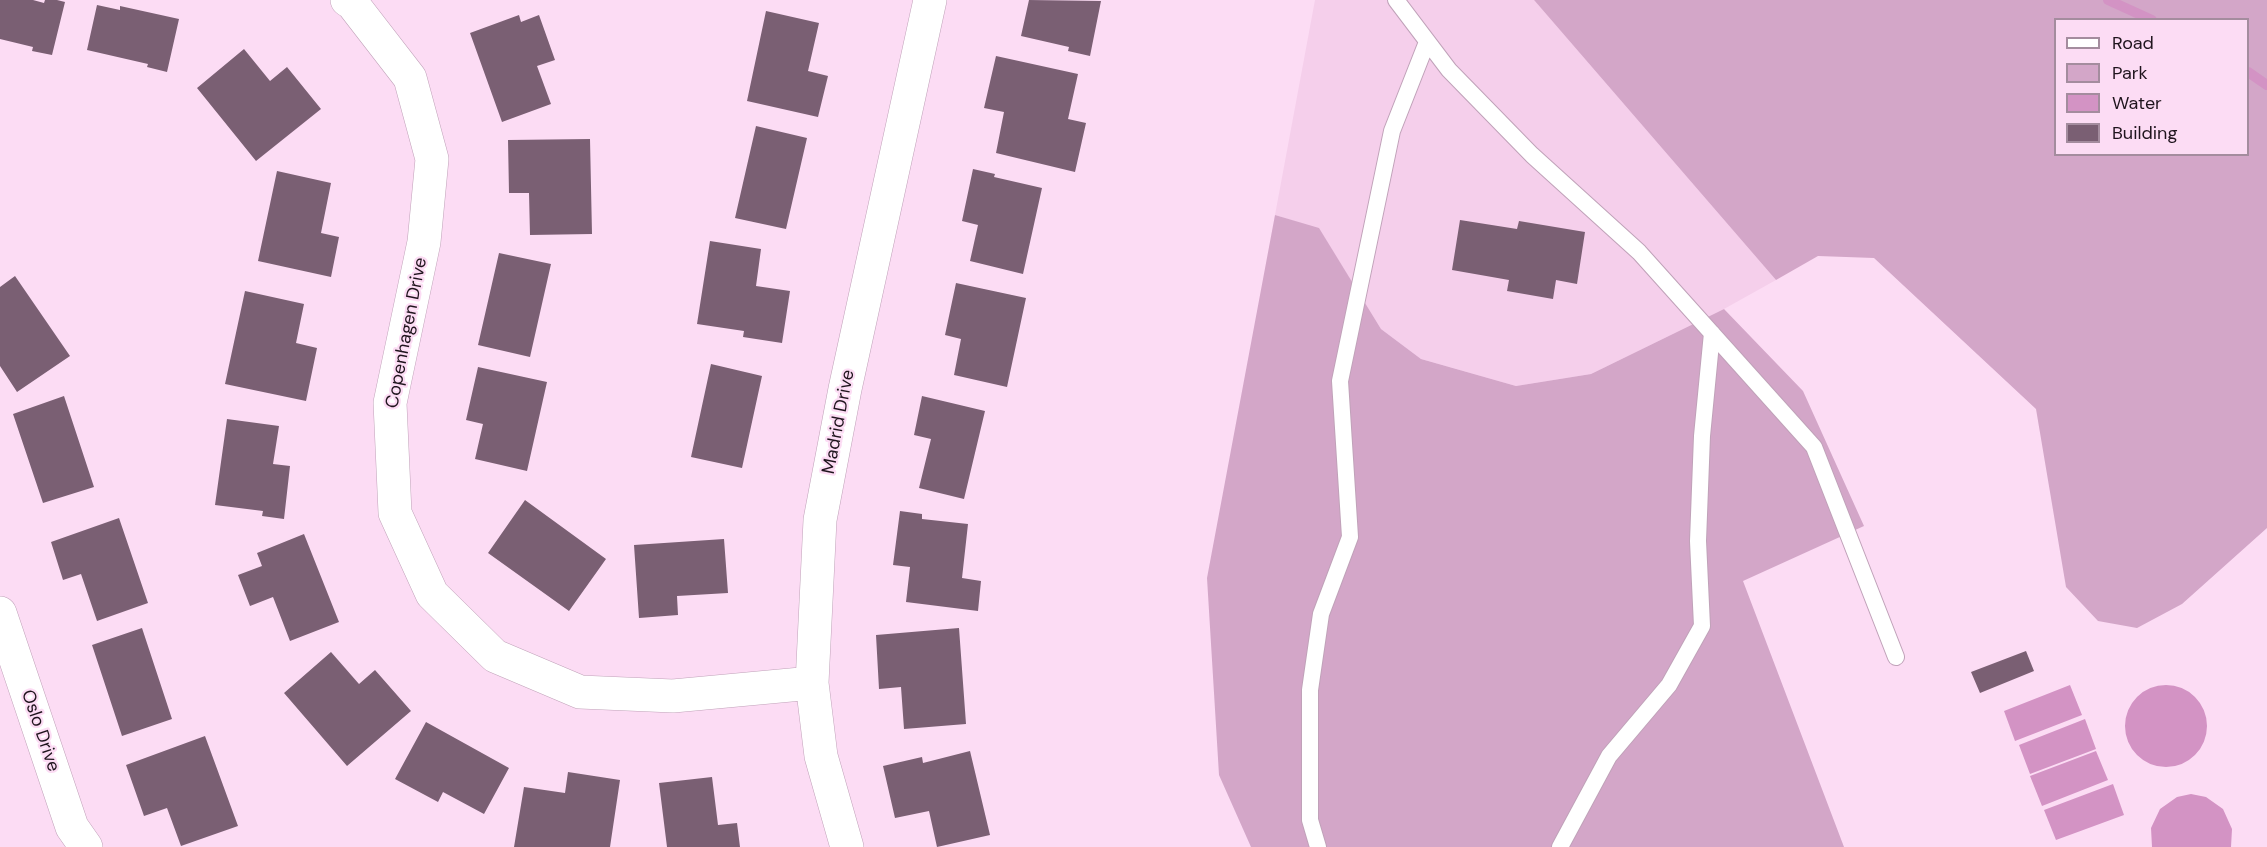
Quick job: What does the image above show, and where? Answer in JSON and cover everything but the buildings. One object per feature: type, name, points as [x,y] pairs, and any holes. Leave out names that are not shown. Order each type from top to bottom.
[{"type":"street","name":"Copenhagen Drive","points":[[347,0],[352,3],[410,78],[432,159],[424,242],[390,403],[394,513],[432,594],[495,656],[580,692],[674,696],[812,683]]},
{"type":"street","name":"Madrid Drive","points":[[847,847],[821,756],[812,683],[819,520],[845,389],[930,0]]},
{"type":"street","name":"Oslo Drive","points":[[0,613],[72,827],[86,847]]},
{"type":"lane","points":[[1396,0],[1449,70],[1532,155],[1639,252],[1814,447],[1896,657]]},
{"type":"lane","points":[[1318,847],[1310,820],[1310,690],[1321,614],[1350,537],[1340,381],[1392,131],[1427,42]]},
{"type":"lane","points":[[1560,847],[1609,756],[1669,685],[1702,626],[1698,541],[1699,506],[1702,436],[1712,333]]},
{"type":"shaded area","points":[[1315,0],[1534,0],[1776,280],[1724,309],[1591,374],[1516,386],[1421,359],[1381,329],[1319,229],[1275,215]]},
{"type":"green space","points":[[1534,0],[2267,0],[2267,528],[2182,604],[2137,628],[2098,621],[2066,587],[2036,409],[1874,258],[1818,256],[1776,280]]},
{"type":"green space","points":[[1275,215],[1319,228],[1381,329],[1421,359],[1516,386],[1591,374],[1724,309],[1803,391],[1864,526],[1743,581],[1844,847],[1251,847],[1219,775],[1207,578]]},
{"type":"water","points":[[2070,685],[2082,715],[2015,741],[2004,711]]},
{"type":"water","points":[[2166,685],[2182,688],[2195,697],[2204,710],[2207,726],[2204,742],[2195,755],[2182,764],[2166,767],[2150,764],[2137,755],[2128,742],[2125,726],[2128,710],[2137,697],[2150,688]]},
{"type":"water","points":[[2085,719],[2096,749],[2030,774],[2019,745]]},
{"type":"water","points":[[2096,751],[2108,780],[2042,806],[2030,776]]},
{"type":"water","points":[[2113,784],[2124,815],[2056,840],[2044,810]]},
{"type":"water","points":[[2191,794],[2206,797],[2223,809],[2232,829],[2231,847],[2152,847],[2151,828],[2160,809],[2177,797]]},
{"type":"waterway","points":[[2108,0],[2148,18]]},
{"type":"waterway","points":[[2249,73],[2267,85]]}]
